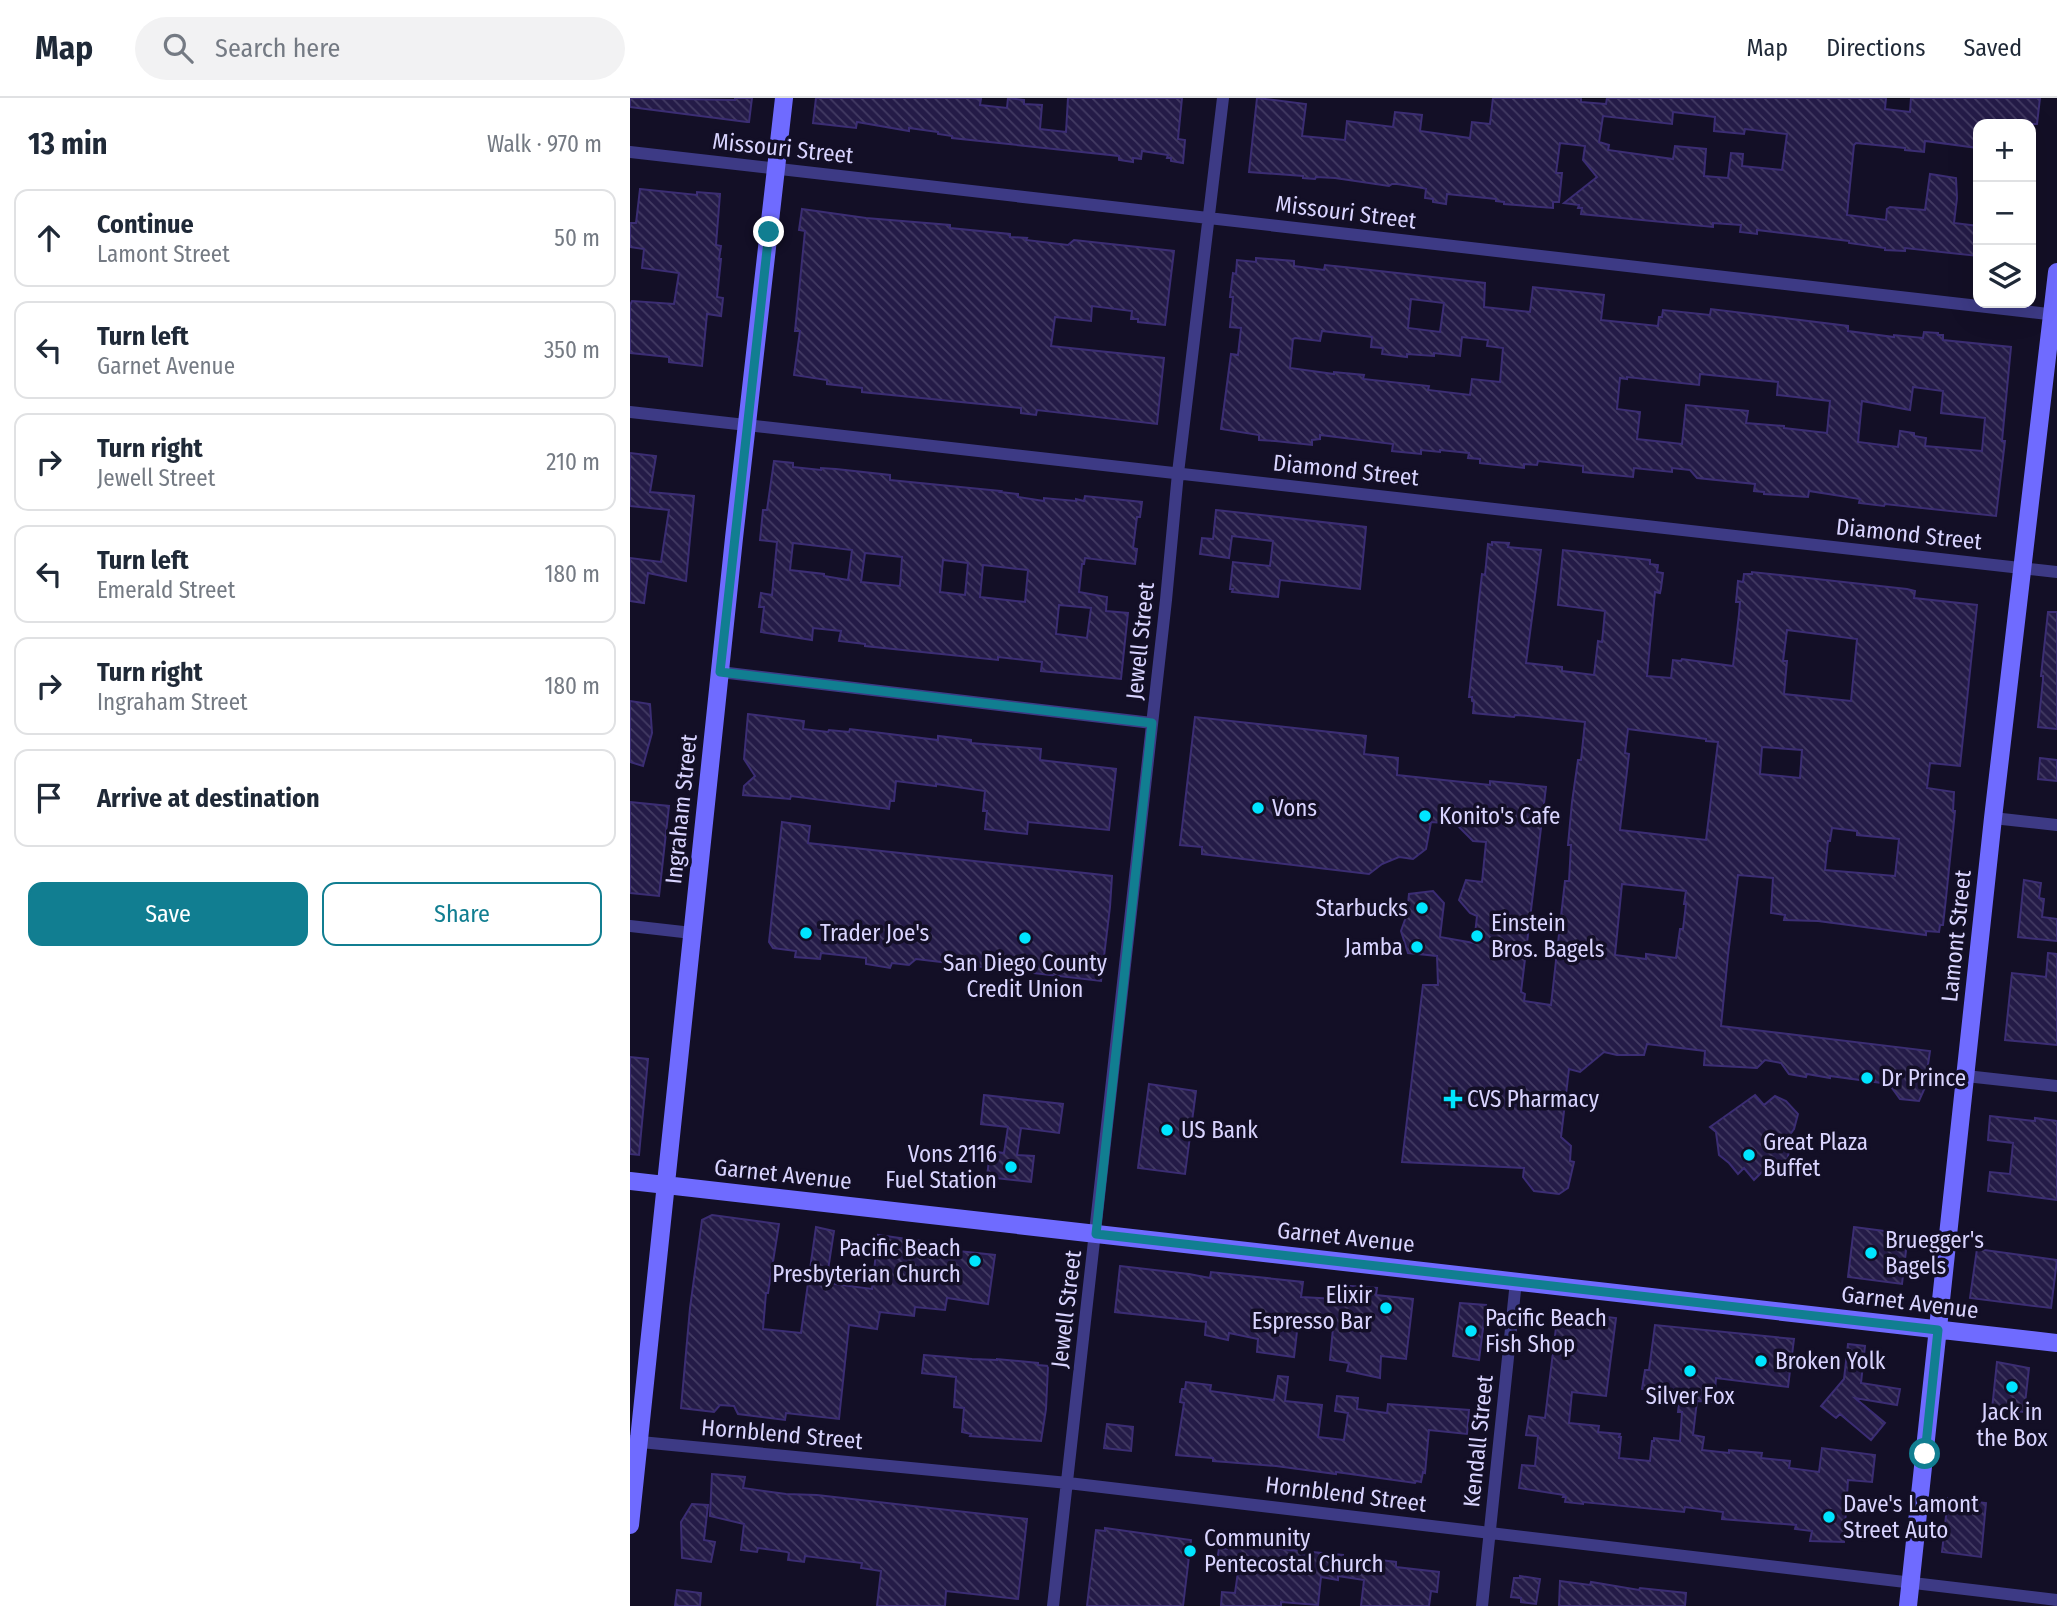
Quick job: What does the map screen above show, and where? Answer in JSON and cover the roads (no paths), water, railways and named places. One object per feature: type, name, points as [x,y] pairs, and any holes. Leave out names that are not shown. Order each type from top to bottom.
[{"type":"main road","name":"Ingraham Street","points":[[630,1525],[634,1441],[666,1185],[784,98]]},
{"type":"main road","name":"Lamont Street","points":[[1908,1606],[1993,818],[2057,272]]},
{"type":"main road","name":"Garnet Avenue","points":[[630,1181],[2057,1343]]},
{"type":"street","name":"Jewell Street","points":[[1053,1606],[1178,473],[1223,98]]},
{"type":"street","name":"Missouri Street","points":[[630,152],[2054,315]]},
{"type":"street","name":"Diamond Street","points":[[630,412],[2057,572]]},
{"type":"street","points":[[720,672],[1152,723]]},
{"type":"street","points":[[1993,818],[2057,825]]},
{"type":"street","points":[[630,926],[692,933]]},
{"type":"street","points":[[1966,1076],[2057,1086]]},
{"type":"street","name":"Kendall Street","points":[[1482,1606],[1517,1281]]},
{"type":"street","name":"Hornblend Street","points":[[634,1441],[1068,1483],[2057,1600]]},
{"type":"place","name":"Vons","points":[[1258,808]]},
{"type":"place","name":"Konito's Cafe","points":[[1425,816]]},
{"type":"place","name":"Starbucks","points":[[1422,908]]},
{"type":"place","name":"Trader Joe's","points":[[806,933]]},
{"type":"place","name":"Einstein Bros. Bagels","points":[[1477,936]]},
{"type":"place","name":"San Diego County Credit Union","points":[[1025,938]]},
{"type":"place","name":"Jamba","points":[[1417,947]]},
{"type":"place","name":"Dr Prince","points":[[1867,1078]]},
{"type":"place","name":"CVS Pharmacy","points":[[1453,1099]]},
{"type":"place","name":"US Bank","points":[[1167,1130]]},
{"type":"place","name":"Great Plaza Buffet","points":[[1749,1155]]},
{"type":"place","name":"Vons 2116 Fuel Station","points":[[1011,1167]]},
{"type":"place","name":"Bruegger's Bagels","points":[[1871,1253]]},
{"type":"place","name":"Pacific Beach Presbyterian Church","points":[[975,1261]]},
{"type":"place","name":"Elixir Espresso Bar","points":[[1386,1308]]},
{"type":"place","name":"Pacific Beach Fish Shop","points":[[1471,1331]]},
{"type":"place","name":"Broken Yolk","points":[[1761,1361]]},
{"type":"place","name":"Silver Fox","points":[[1690,1371]]},
{"type":"place","name":"Jack in the Box","points":[[2012,1387]]},
{"type":"place","name":"Dave's Lamont Street Auto","points":[[1829,1517]]},
{"type":"place","name":"Community Pentecostal Church","points":[[1190,1551]]}]
